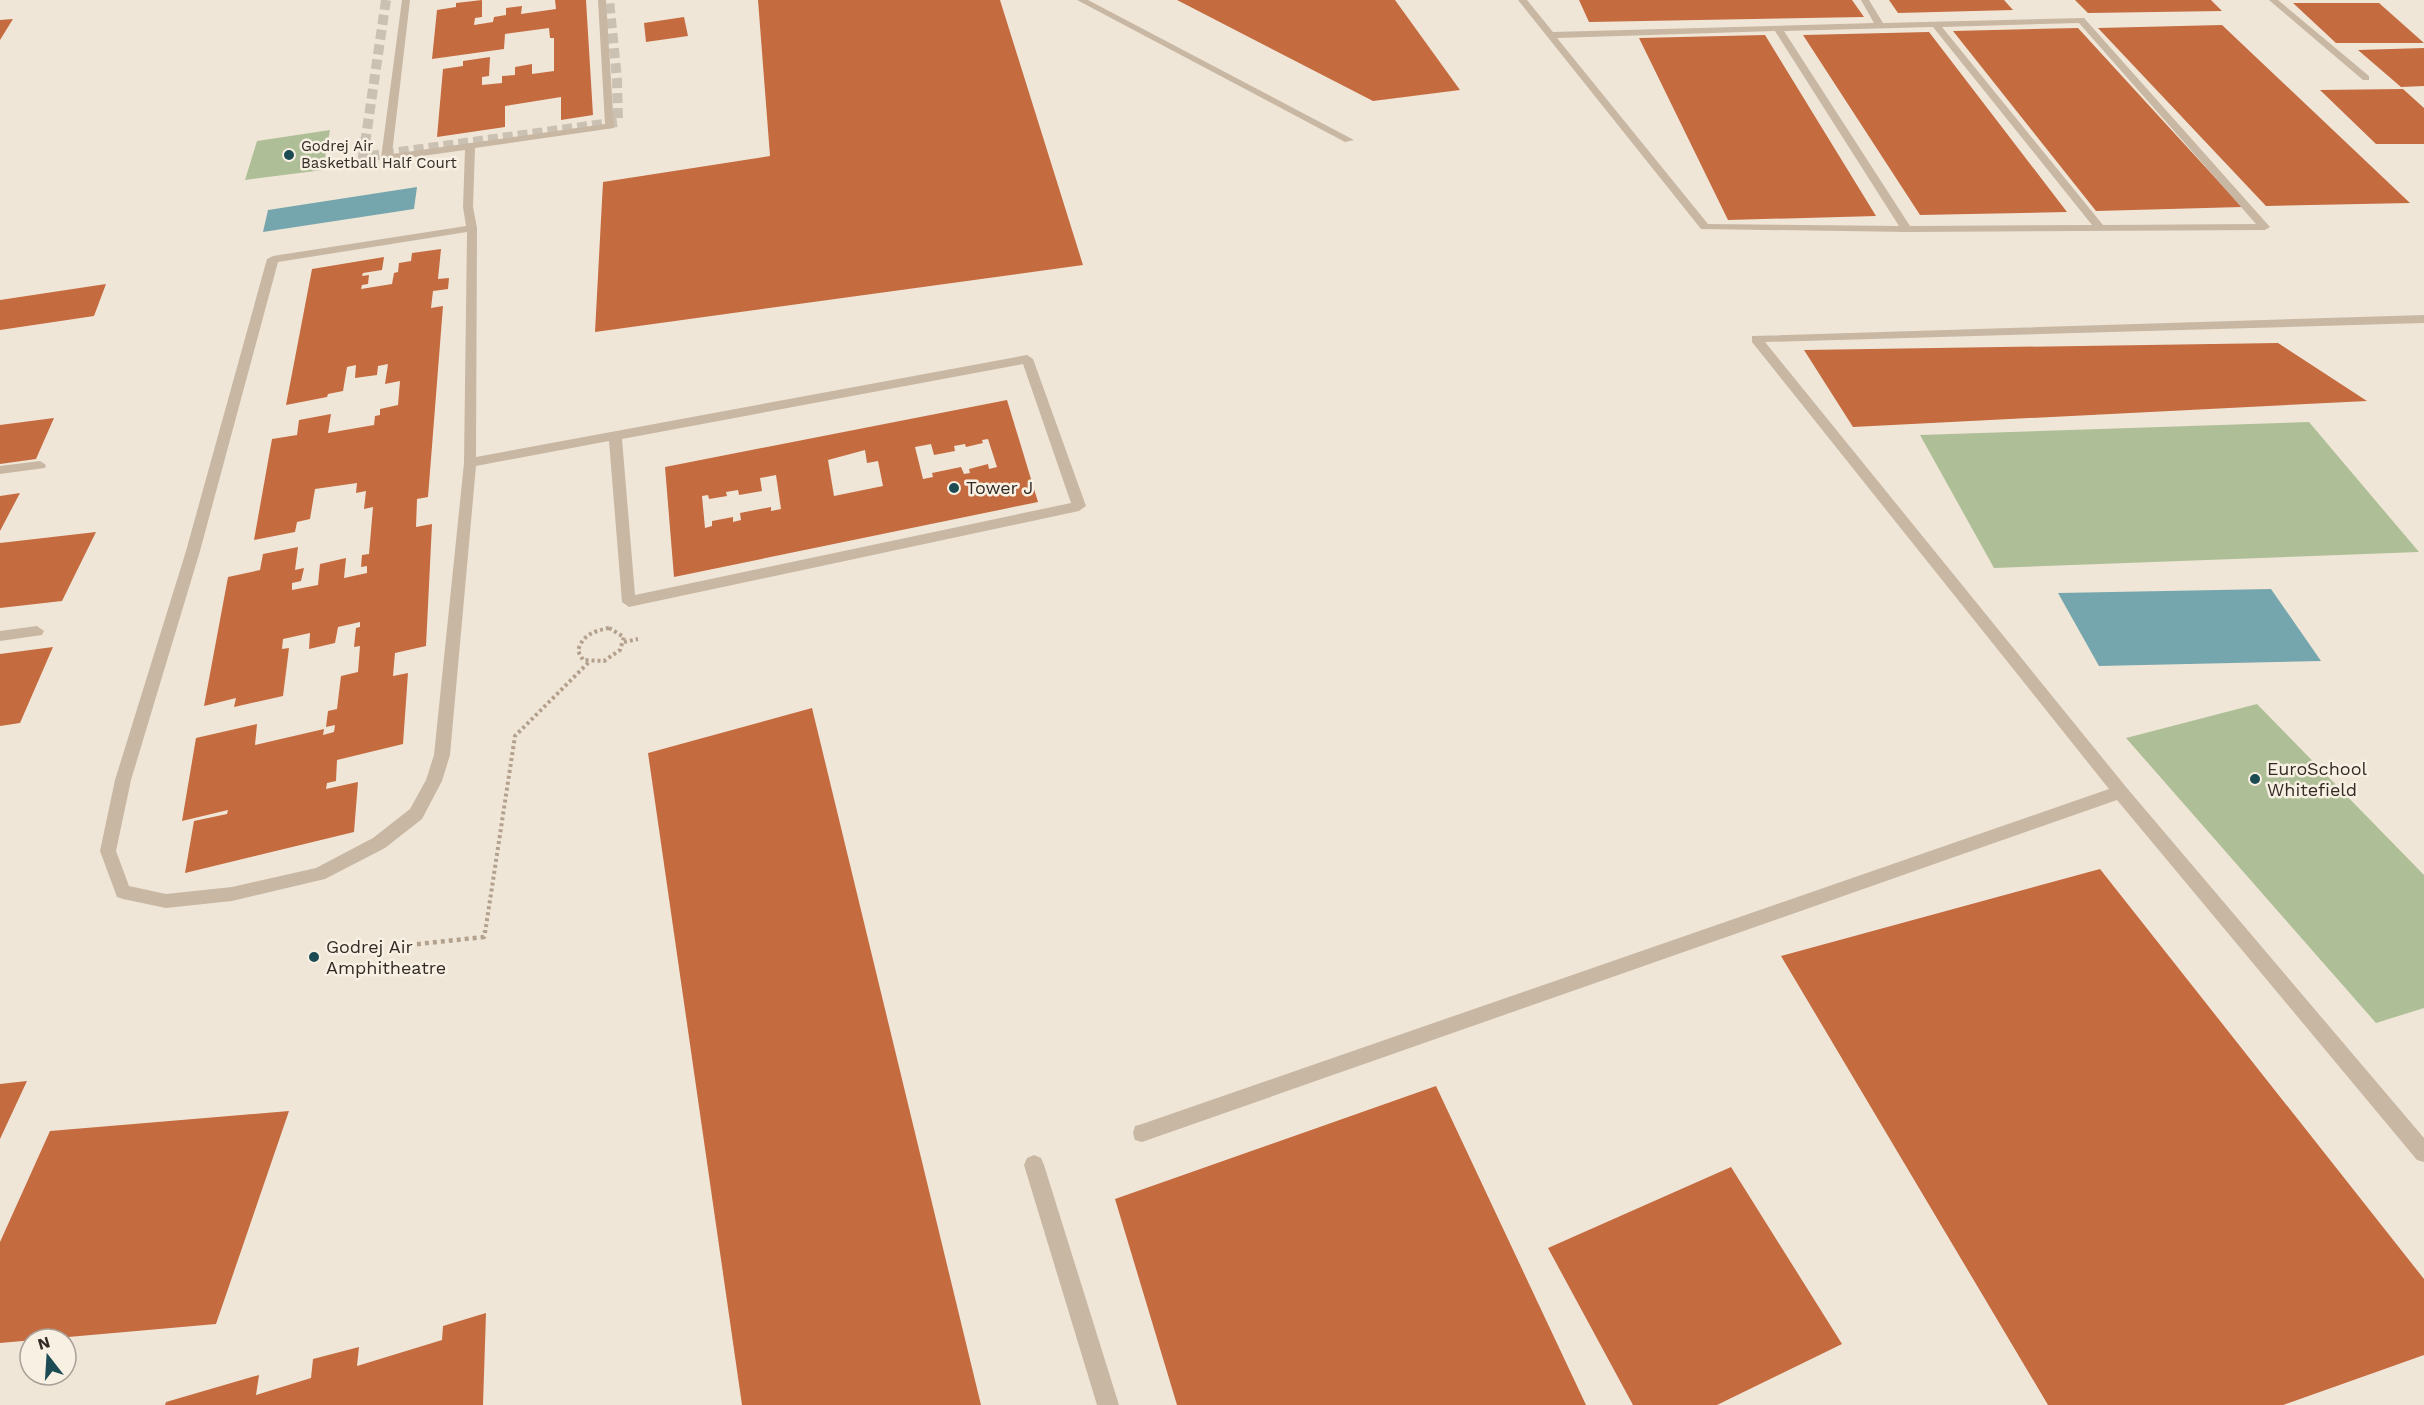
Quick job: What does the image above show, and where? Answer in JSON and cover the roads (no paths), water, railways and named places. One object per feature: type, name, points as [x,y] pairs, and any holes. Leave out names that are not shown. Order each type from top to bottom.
[{"type":"street","points":[[406,0],[386,158],[610,126],[602,0]]},
{"type":"street","points":[[1081,0],[1349,140]]},
{"type":"street","points":[[1522,0],[1705,227],[1907,229],[2099,226],[2265,227],[2081,20],[1550,34]]},
{"type":"street","points":[[1865,0],[1880,25]]},
{"type":"street","points":[[2273,0],[2366,78]]},
{"type":"street","points":[[1935,24],[2099,226]]},
{"type":"street","points":[[1777,28],[1907,229]]},
{"type":"street","points":[[470,146],[468,207],[472,228],[470,463],[442,755],[434,781],[416,814],[379,843],[319,874],[232,894],[166,901],[123,892],[108,852],[123,780],[193,551],[273,259],[472,228]]},
{"type":"street","points":[[2424,319],[1756,339],[2120,792],[2424,1152]]},
{"type":"street","points":[[470,463],[1027,359],[1079,506],[629,602],[615,437]]},
{"type":"street","points":[[0,470],[40,465]]},
{"type":"street","points":[[0,636],[38,631]]},
{"type":"street","points":[[1142,1133],[2120,792]]},
{"type":"street","points":[[1034,1165],[1108,1405]]},
{"type":"water","points":[[417,187],[414,209],[263,232],[268,210]]},
{"type":"water","points":[[2271,589],[2321,661],[2099,666],[2058,593]]},
{"type":"tunnel","points":[[386,0],[363,157],[618,122],[617,79],[609,0]]},
{"type":"place","name":"Godrej Air Basketball Half Court","points":[[289,155]]},
{"type":"place","name":"Tower J","points":[[954,488]]},
{"type":"place","name":"EuroSchool Whitefield","points":[[2255,779]]},
{"type":"place","name":"Godrej Air Amphitheatre","points":[[314,957]]}]
